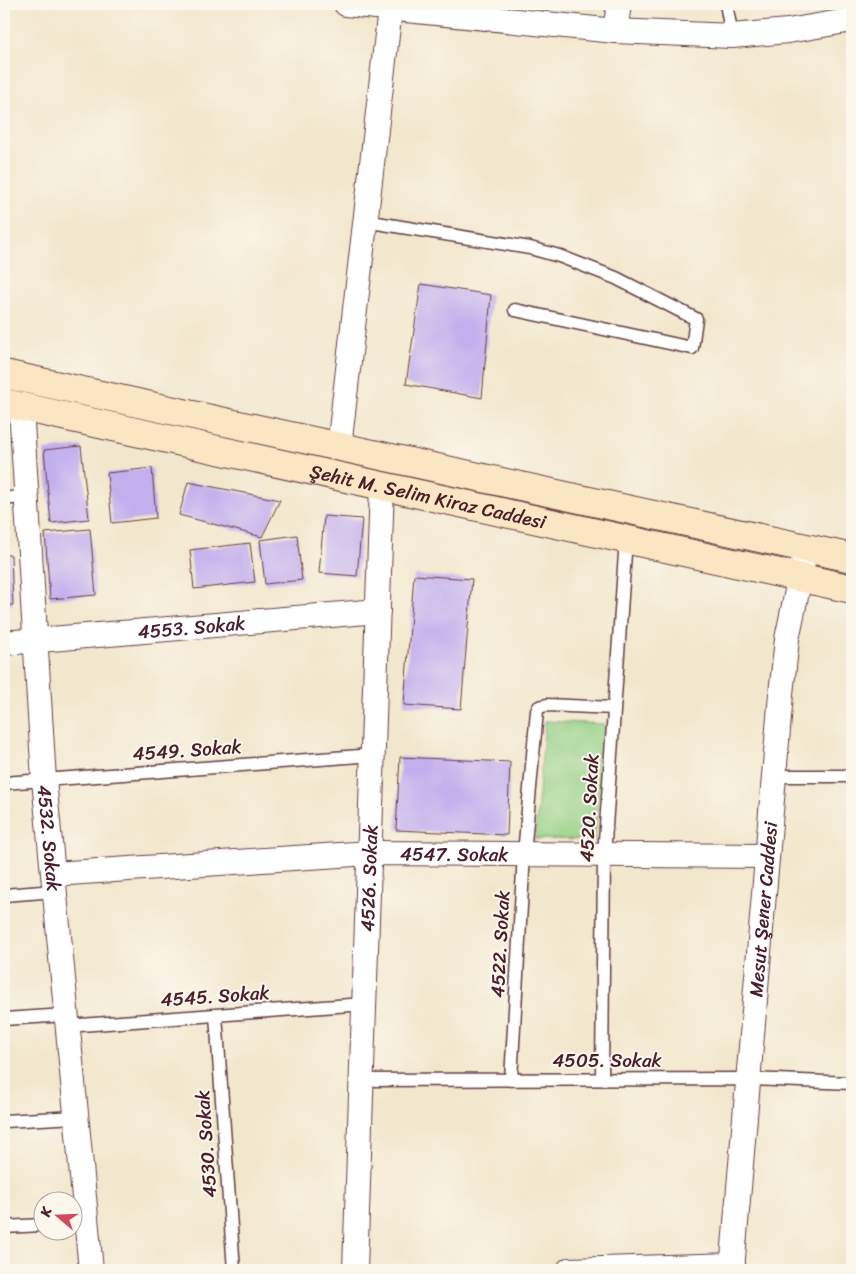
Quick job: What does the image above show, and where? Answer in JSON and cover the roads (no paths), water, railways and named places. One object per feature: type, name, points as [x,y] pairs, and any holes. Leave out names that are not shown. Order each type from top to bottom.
[{"type":"street","points":[[346,4],[615,31],[732,36],[852,20]]},
{"type":"street","points":[[615,31],[618,4]]},
{"type":"street","points":[[340,447],[390,9]]},
{"type":"street","name":"Şehit M. Selim Kiraz Caddesi","points":[[4,374],[852,558]]},
{"type":"street","name":"Şehit M. Selim Kiraz Caddesi","points":[[12,405],[852,589]]},
{"type":"street","name":"4532. Sokak","points":[[12,405],[15,498],[35,640],[44,780],[76,1117],[78,1192]]},
{"type":"street","name":"4526. Sokak","points":[[355,1270],[382,486]]},
{"type":"street","name":"Mesut Şener Caddesi","points":[[732,1268],[787,639],[806,548]]},
{"type":"street","name":"4553. Sokak","points":[[4,643],[378,611]]},
{"type":"street","name":"4547. Sokak","points":[[54,882],[370,853],[767,856]]},
{"type":"street","name":"4532. Sokak","points":[[82,1235],[91,1270]]},
{"type":"street","points":[[569,1270],[732,1268]]},
{"type":"lane","points":[[726,4],[732,36]]},
{"type":"lane","points":[[365,221],[530,248],[559,256],[623,281],[696,319],[692,348],[515,310]]},
{"type":"lane","name":"4520. Sokak","points":[[602,1079],[604,854],[626,539]]},
{"type":"lane","name":"4522. Sokak","points":[[511,1079],[524,854],[536,714],[539,707],[547,705],[614,708]]},
{"type":"lane","name":"4549. Sokak","points":[[4,783],[373,755]]},
{"type":"lane","points":[[774,776],[852,776]]},
{"type":"lane","name":"4547. Sokak","points":[[4,895],[54,882]]},
{"type":"lane","name":"4545. Sokak","points":[[4,1019],[67,1020],[216,1015],[364,1004]]},
{"type":"lane","name":"4530. Sokak","points":[[216,1015],[234,1270]]},
{"type":"lane","name":"4505. Sokak","points":[[362,1080],[748,1079],[852,1083]]},
{"type":"lane","points":[[4,1120],[76,1117]]},
{"type":"lane","points":[[4,1227],[32,1226]]}]
